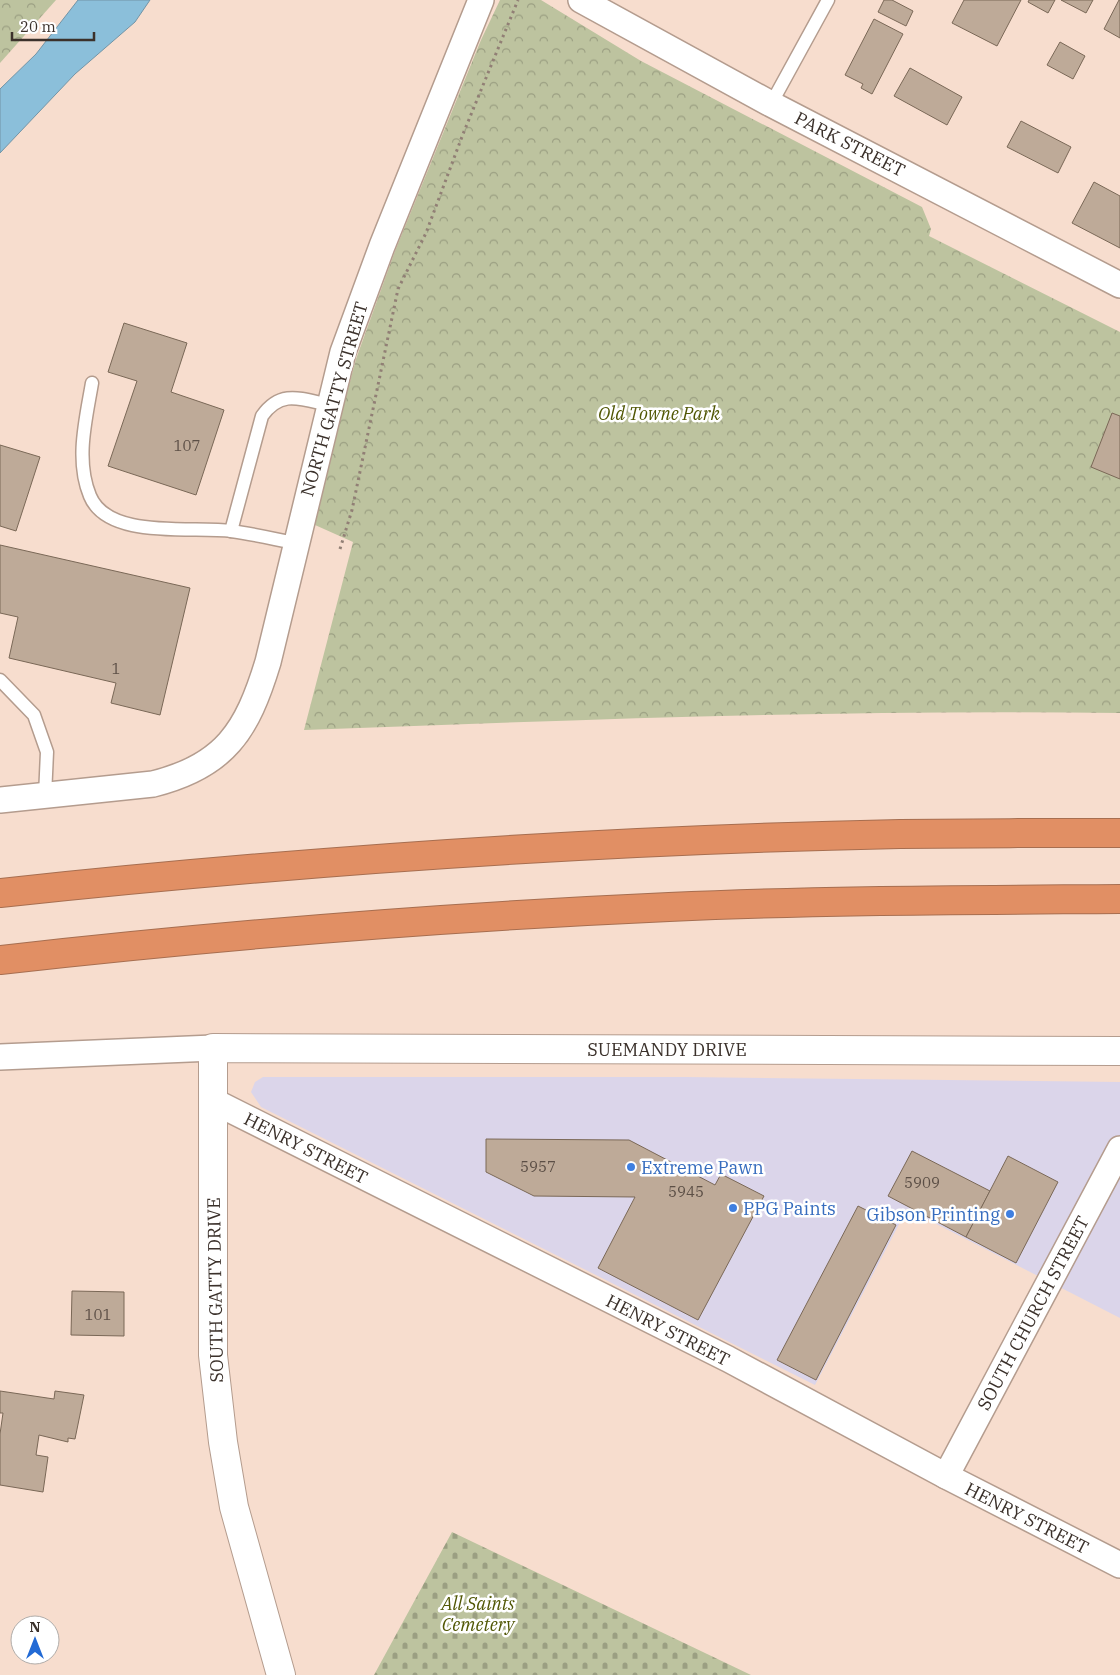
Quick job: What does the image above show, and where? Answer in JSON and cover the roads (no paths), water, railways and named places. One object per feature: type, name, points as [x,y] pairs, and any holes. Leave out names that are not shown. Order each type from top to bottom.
[{"type":"highway","points":[[0,893],[278,866],[569,846],[900,834],[1120,833]]},
{"type":"highway","points":[[0,960],[239,936],[541,914],[821,902],[1120,899]]},
{"type":"street","name":"NORTH GATTY STREET","points":[[0,800],[153,784],[177,778],[197,769],[228,746],[246,722],[258,692],[278,621],[329,405],[356,314],[481,0]]},
{"type":"street","name":"PARK STREET","points":[[581,0],[771,104],[1119,283]]},
{"type":"street","name":"SUEMANDY DRIVE","points":[[213,1048],[1120,1051]]},
{"type":"street","points":[[0,1057],[213,1048]]},
{"type":"street","name":"SOUTH GATTY DRIVE","points":[[213,1048],[213,1355],[223,1442],[234,1507],[281,1675]]},
{"type":"street","name":"HENRY STREET","points":[[213,1101],[728,1360],[946,1476],[1120,1565]]},
{"type":"street","name":"SOUTH CHURCH STREET","points":[[946,1476],[1120,1149]]},
{"type":"lane","points":[[771,104],[828,0]]},
{"type":"lane","points":[[92,383],[85,430],[83,467],[90,497],[106,514],[129,525],[162,529],[231,531],[295,543]]},
{"type":"lane","points":[[231,531],[262,416],[270,405],[280,399],[292,398],[329,405]]},
{"type":"lane","points":[[0,680],[34,715],[47,752],[45,796]]},
{"type":"water","points":[[78,0],[150,0],[135,22],[75,74],[0,153],[0,89],[36,54]]},
{"type":"place","name":"Extreme Pawn","points":[[631,1167]]},
{"type":"place","name":"PPG Paints","points":[[733,1208]]},
{"type":"place","name":"Gibson Printing","points":[[1010,1214]]},
{"type":"park label","name":"Old Towne Park","points":[[659,413]]},
{"type":"park label","name":"All Saints Cemetery","points":[[478,1614]]}]
